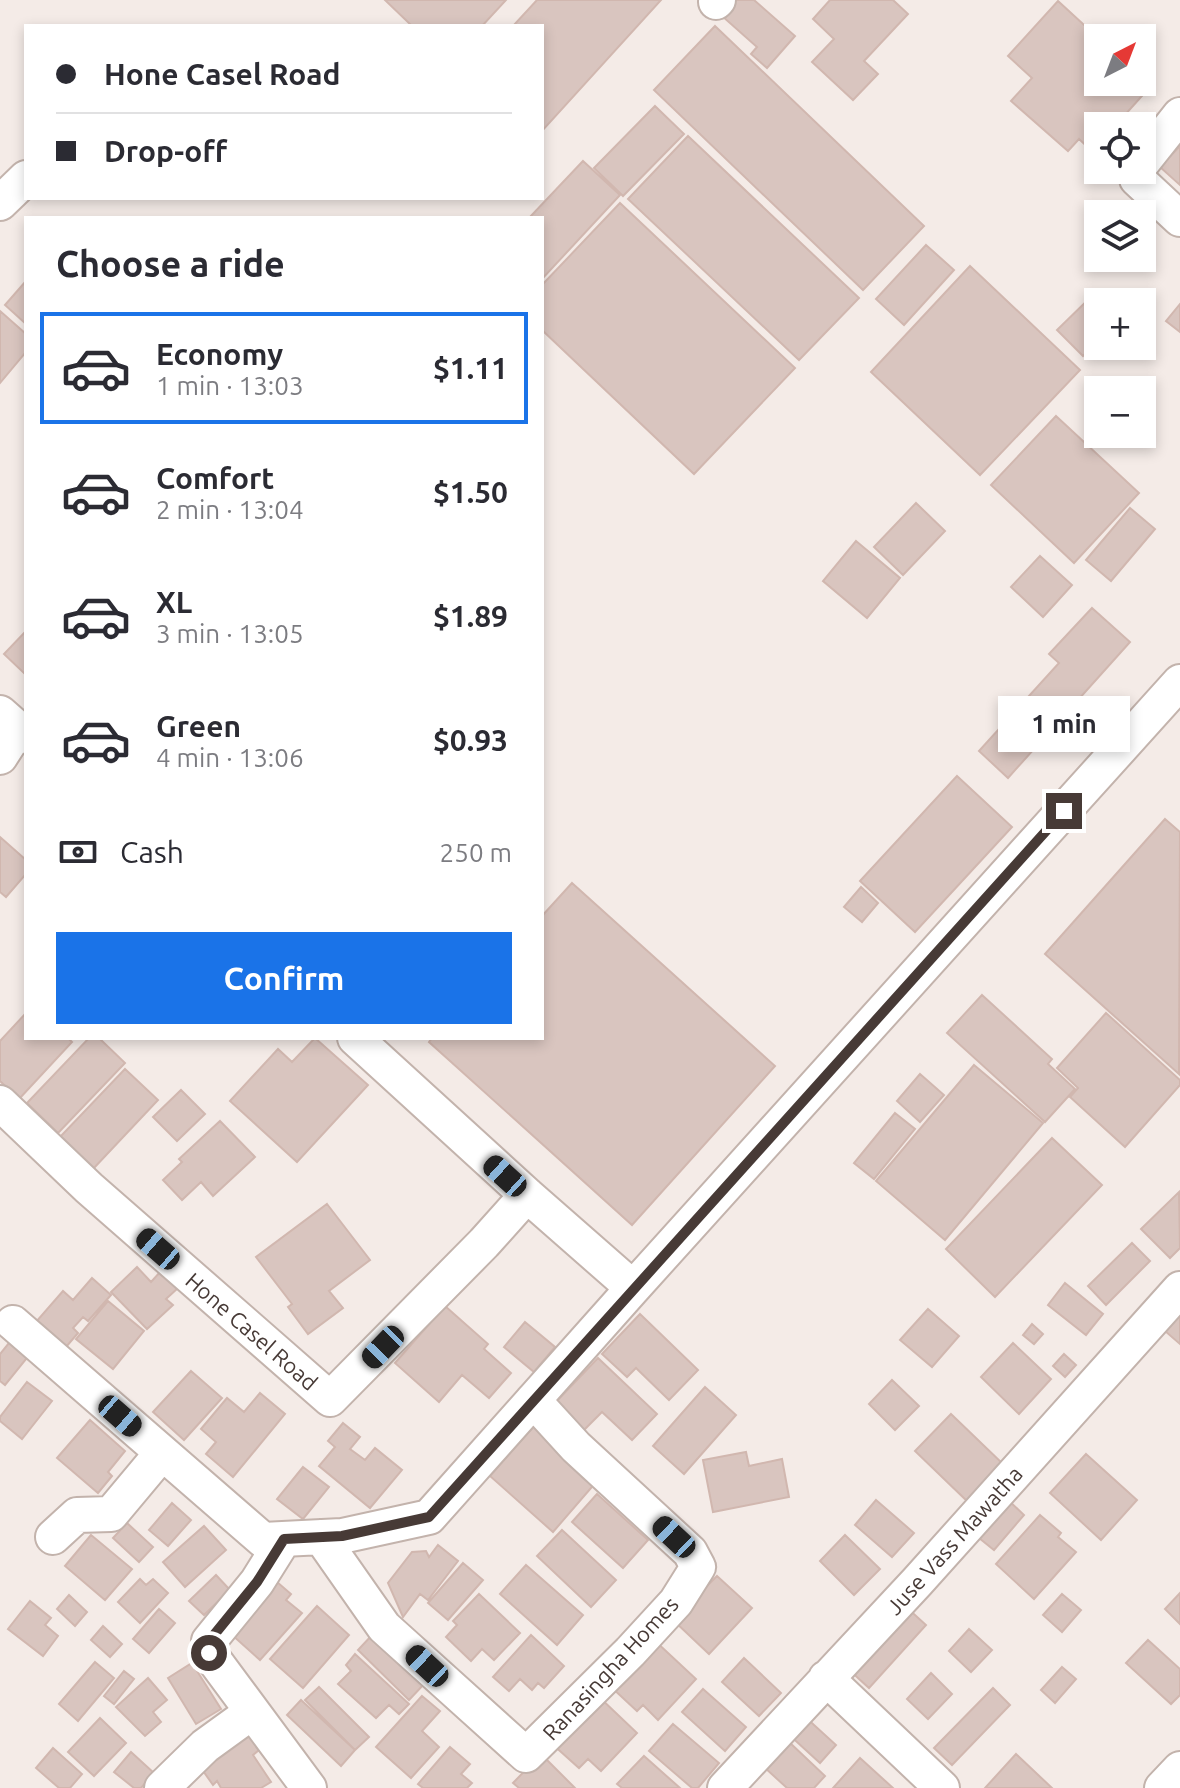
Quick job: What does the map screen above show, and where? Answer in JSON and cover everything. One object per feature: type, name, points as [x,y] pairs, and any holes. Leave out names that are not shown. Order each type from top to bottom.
[{"type":"street","points":[[1156,148],[1180,115]]},
{"type":"street","points":[[0,203],[24,180]]},
{"type":"street","points":[[1150,184],[1180,219]]},
{"type":"street","points":[[13,1323],[263,1540],[342,1536],[429,1517],[1180,682]]},
{"type":"street","points":[[357,1040],[633,1288]]},
{"type":"street","name":"Hone Casel Road","points":[[0,1103],[89,1188],[330,1399],[527,1195]]},
{"type":"street","name":"Juse Vass Mawatha","points":[[725,1788],[917,1582],[1180,1289]]},
{"type":"street","name":"Ranasingha Homes","points":[[321,1537],[384,1627],[526,1755],[676,1602],[698,1567],[690,1552],[576,1447],[533,1400]]},
{"type":"street","points":[[53,1537],[77,1515],[111,1514],[162,1453]]},
{"type":"street","points":[[284,1539],[257,1582],[209,1641],[209,1653],[309,1788]]},
{"type":"street","points":[[826,1678],[942,1788]]},
{"type":"street","points":[[162,1788],[205,1746],[252,1712]]},
{"type":"street","points":[[1162,1788],[1180,1769]]},
{"type":"building","points":[[385,0],[506,0],[484,24],[410,24]]},
{"type":"building","points":[[537,0],[661,0],[544,129],[544,24],[515,24]]},
{"type":"building","points":[[736,0],[754,0],[795,36],[767,68],[751,54],[757,47],[722,16]]},
{"type":"building","points":[[830,0],[893,0],[908,14],[864,61],[878,74],[853,100],[812,62],[834,39],[813,19]]},
{"type":"building","points":[[1058,1],[1084,25],[1084,96],[1142,96],[1128,112],[1084,112],[1084,144],[1079,139],[1068,151],[1011,101],[1032,78],[1008,56]]},
{"type":"building","points":[[715,26],[924,226],[863,290],[654,90]]},
{"type":"building","points":[[655,106],[684,134],[623,196],[594,168]]},
{"type":"building","points":[[688,136],[859,298],[799,360],[628,199]]},
{"type":"building","points":[[1180,146],[1180,185],[1160,167]]},
{"type":"building","points":[[583,161],[620,195],[544,277],[544,216],[531,216]]},
{"type":"building","points":[[620,203],[795,368],[694,474],[544,332],[544,283]]},
{"type":"building","points":[[926,245],[954,270],[904,325],[876,299]]},
{"type":"building","points":[[970,266],[1080,370],[980,475],[871,372]]},
{"type":"building","points":[[24,283],[24,322],[5,305]]},
{"type":"building","points":[[1084,304],[1083,356],[1057,330]]},
{"type":"building","points":[[1180,304],[1180,332],[1166,321]]},
{"type":"building","points":[[0,311],[24,332],[24,354],[0,383]]},
{"type":"building","points":[[1056,416],[1084,442],[1084,448],[1090,448],[1139,493],[1074,563],[991,485]]},
{"type":"building","points":[[916,503],[945,531],[903,575],[874,547]]},
{"type":"building","points":[[1130,508],[1155,529],[1111,581],[1086,560]]},
{"type":"building","points":[[856,541],[900,578],[867,618],[823,581]]},
{"type":"building","points":[[1040,556],[1072,585],[1043,617],[1011,587]]},
{"type":"building","points":[[1092,608],[1130,642],[1008,778],[979,751],[1059,663],[1049,654]]},
{"type":"building","points":[[24,633],[24,673],[4,654]]},
{"type":"building","points":[[957,776],[1012,827],[915,932],[860,881]]},
{"type":"building","points":[[1165,819],[1180,832],[1179,1074],[1045,954]]},
{"type":"building","points":[[0,837],[24,858],[24,876],[6,897],[0,892]]},
{"type":"building","points":[[572,883],[775,1066],[632,1225],[429,1042],[544,1040],[544,914]]},
{"type":"building","points":[[861,887],[878,903],[862,922],[844,907]]},
{"type":"building","points":[[982,995],[1052,1059],[1048,1064],[1075,1089],[1045,1122],[947,1033]]},
{"type":"building","points":[[1106,1013],[1180,1080],[1180,1085],[1125,1147],[1070,1097],[1078,1088],[1057,1068]]},
{"type":"building","points":[[24,1015],[24,1040],[72,1042],[19,1099],[0,1081],[0,1041]]},
{"type":"building","points":[[87,1040],[101,1040],[125,1063],[58,1133],[27,1103]]},
{"type":"building","points":[[313,1040],[317,1040],[368,1085],[297,1162],[230,1101],[278,1049],[292,1062]]},
{"type":"building","points":[[974,1065],[1043,1123],[945,1240],[876,1181]]},
{"type":"building","points":[[125,1069],[158,1100],[93,1169],[60,1137]]},
{"type":"building","points":[[920,1074],[944,1095],[920,1122],[897,1101]]},
{"type":"building","points":[[181,1090],[205,1114],[177,1141],[153,1117]]},
{"type":"building","points":[[895,1113],[915,1129],[874,1179],[854,1163]]},
{"type":"building","points":[[220,1121],[255,1157],[213,1196],[201,1182],[182,1200],[163,1180],[182,1162],[179,1159]]},
{"type":"building","points":[[1052,1138],[1102,1185],[995,1297],[946,1249]]},
{"type":"building","points":[[1179,1192],[1180,1248],[1170,1258],[1141,1229]]},
{"type":"building","points":[[327,1204],[370,1260],[329,1291],[343,1308],[308,1334],[288,1307],[292,1304],[256,1257]]},
{"type":"building","points":[[1132,1243],[1150,1261],[1106,1305],[1088,1286]]},
{"type":"building","points":[[137,1267],[151,1282],[161,1271],[178,1288],[166,1299],[173,1305],[147,1329],[111,1292]]},
{"type":"building","points":[[92,1278],[111,1295],[88,1321],[83,1317],[73,1328],[78,1333],[66,1347],[28,1331],[63,1291],[73,1300]]},
{"type":"building","points":[[1065,1283],[1103,1314],[1086,1335],[1048,1305]]},
{"type":"building","points":[[108,1301],[144,1331],[113,1369],[76,1339]]},
{"type":"building","points":[[445,1306],[488,1344],[484,1349],[511,1373],[489,1398],[462,1375],[439,1402],[395,1363]]},
{"type":"building","points":[[928,1309],[959,1336],[932,1367],[900,1340]]},
{"type":"building","points":[[1180,1313],[1180,1344],[1165,1331]]},
{"type":"building","points":[[640,1314],[698,1370],[669,1400],[636,1368],[627,1377],[602,1354]]},
{"type":"building","points":[[525,1322],[555,1347],[534,1372],[504,1347]]},
{"type":"building","points":[[1032,1324],[1043,1334],[1034,1344],[1023,1335]]},
{"type":"building","points":[[13,1338],[31,1353],[5,1385],[0,1381],[0,1354]]},
{"type":"building","points":[[1013,1343],[1051,1379],[1019,1414],[981,1377]]},
{"type":"building","points":[[1064,1354],[1076,1365],[1065,1377],[1053,1366]]},
{"type":"building","points":[[598,1358],[657,1414],[632,1440],[602,1412],[582,1432],[553,1405]]},
{"type":"building","points":[[191,1371],[222,1398],[184,1440],[153,1412]]},
{"type":"building","points":[[892,1380],[919,1406],[895,1430],[869,1404]]},
{"type":"building","points":[[27,1382],[52,1401],[22,1439],[0,1421],[0,1417]]},
{"type":"building","points":[[705,1387],[736,1415],[684,1474],[653,1446]]},
{"type":"building","points":[[260,1393],[285,1414],[233,1477],[206,1454],[216,1442],[201,1429],[227,1398],[244,1412]]},
{"type":"building","points":[[951,1414],[1003,1464],[968,1502],[915,1451]]},
{"type":"building","points":[[90,1420],[125,1451],[108,1472],[112,1476],[98,1493],[57,1458]]},
{"type":"building","points":[[343,1423],[360,1437],[350,1449],[365,1460],[375,1448],[402,1470],[370,1508],[319,1466],[335,1447],[328,1441]]},
{"type":"building","points":[[534,1426],[597,1481],[553,1532],[490,1476]]},
{"type":"building","points":[[746,1452],[749,1466],[782,1459],[789,1497],[713,1512],[703,1460]]},
{"type":"building","points":[[1086,1454],[1137,1500],[1101,1540],[1050,1493]]},
{"type":"building","points":[[303,1467],[329,1487],[303,1519],[277,1499]]},
{"type":"building","points":[[597,1494],[648,1540],[623,1568],[572,1522]]},
{"type":"building","points":[[1006,1498],[1024,1515],[994,1550],[974,1534]]},
{"type":"building","points":[[876,1500],[914,1533],[892,1557],[855,1525]]},
{"type":"building","points":[[172,1503],[191,1520],[168,1546],[149,1530]]},
{"type":"building","points":[[1040,1515],[1061,1533],[1058,1537],[1076,1552],[1034,1599],[996,1564]]},
{"type":"building","points":[[127,1523],[153,1547],[139,1562],[113,1538]]},
{"type":"building","points":[[204,1526],[226,1550],[185,1587],[163,1562]]},
{"type":"building","points":[[562,1530],[616,1580],[591,1607],[537,1556]]},
{"type":"building","points":[[91,1535],[132,1569],[105,1600],[65,1566]]},
{"type":"building","points":[[845,1535],[880,1569],[854,1595],[820,1561]]},
{"type":"building","points":[[438,1545],[458,1561],[428,1600],[420,1594],[403,1617],[388,1583],[412,1552],[426,1551],[429,1557]]},
{"type":"building","points":[[463,1563],[483,1580],[448,1620],[428,1603]]},
{"type":"building","points":[[526,1565],[583,1615],[557,1645],[500,1594]]},
{"type":"building","points":[[216,1575],[230,1590],[204,1615],[189,1601]]},
{"type":"building","points":[[717,1576],[752,1608],[709,1654],[673,1620]]},
{"type":"building","points":[[140,1579],[146,1585],[153,1579],[168,1593],[140,1623],[118,1602]]},
{"type":"building","points":[[277,1582],[291,1594],[286,1600],[302,1613],[260,1660],[231,1634]]},
{"type":"building","points":[[1180,1593],[1180,1624],[1165,1609]]},
{"type":"building","points":[[479,1594],[520,1633],[494,1660],[482,1649],[471,1661],[446,1637],[457,1625],[453,1621]]},
{"type":"building","points":[[1062,1594],[1081,1610],[1062,1632],[1043,1615]]},
{"type":"building","points":[[69,1595],[87,1612],[75,1626],[57,1609]]},
{"type":"building","points":[[30,1601],[51,1618],[45,1625],[58,1636],[43,1656],[8,1629]]},
{"type":"building","points":[[904,1605],[926,1625],[869,1688],[847,1668]]},
{"type":"building","points":[[317,1606],[349,1635],[303,1688],[270,1659]]},
{"type":"building","points":[[159,1609],[175,1623],[149,1653],[133,1639]]},
{"type":"building","points":[[103,1626],[122,1644],[110,1657],[91,1640]]},
{"type":"building","points":[[969,1629],[992,1650],[971,1672],[949,1651]]},
{"type":"building","points":[[374,1633],[425,1683],[409,1700],[358,1650]]},
{"type":"building","points":[[531,1635],[564,1666],[544,1688],[538,1683],[532,1690],[520,1679],[509,1691],[493,1677]]},
{"type":"building","points":[[653,1639],[696,1679],[658,1720],[643,1705],[637,1711],[610,1686]]},
{"type":"building","points":[[1148,1640],[1180,1669],[1180,1695],[1171,1704],[1126,1663]]},
{"type":"building","points":[[355,1654],[409,1704],[399,1714],[389,1705],[376,1718],[338,1684],[351,1671],[346,1665]]},
{"type":"building","points":[[744,1658],[781,1693],[759,1716],[722,1682]]},
{"type":"building","points":[[95,1662],[114,1678],[78,1721],[59,1704]]},
{"type":"building","points":[[192,1663],[221,1709],[196,1724],[168,1678]]},
{"type":"building","points":[[1062,1667],[1076,1679],[1055,1703],[1041,1690]]},
{"type":"building","points":[[124,1671],[134,1679],[114,1704],[104,1696]]},
{"type":"building","points":[[931,1673],[952,1694],[928,1719],[907,1699]]},
{"type":"building","points":[[148,1678],[167,1700],[153,1712],[161,1722],[145,1736],[116,1707]]},
{"type":"building","points":[[319,1687],[369,1737],[355,1750],[305,1700]]},
{"type":"building","points":[[993,1688],[1010,1705],[952,1765],[934,1748]]},
{"type":"building","points":[[703,1689],[746,1727],[725,1751],[682,1712]]},
{"type":"building","points":[[596,1694],[637,1733],[601,1771],[588,1759],[579,1768],[551,1743]]},
{"type":"building","points":[[422,1696],[440,1711],[422,1731],[439,1747],[411,1778],[376,1747]]},
{"type":"building","points":[[301,1700],[355,1750],[341,1766],[287,1715]]},
{"type":"building","points":[[802,1714],[836,1745],[820,1763],[786,1732]]},
{"type":"building","points":[[100,1718],[126,1743],[94,1776],[68,1752]]},
{"type":"building","points":[[673,1724],[719,1763],[698,1788],[692,1788],[649,1751]]},
{"type":"building","points":[[249,1736],[259,1750],[253,1755],[271,1782],[261,1788],[221,1788],[217,1781],[213,1785],[201,1768]]},
{"type":"building","points":[[788,1741],[825,1776],[814,1788],[787,1788],[764,1767]]},
{"type":"building","points":[[450,1747],[470,1764],[461,1774],[472,1783],[467,1788],[423,1788],[418,1784]]},
{"type":"building","points":[[53,1748],[82,1774],[70,1788],[59,1788],[36,1768]]},
{"type":"building","points":[[131,1752],[154,1773],[141,1788],[134,1788],[114,1772]]},
{"type":"building","points":[[541,1754],[575,1788],[519,1788],[513,1783]]},
{"type":"building","points":[[1016,1754],[1052,1788],[985,1788]]},
{"type":"building","points":[[644,1756],[680,1788],[622,1788],[617,1784]]},
{"type":"building","points":[[860,1758],[893,1788],[833,1788]]},
{"type":"route","points":[[209,1653],[209,1641],[257,1582],[284,1539],[342,1536],[429,1517],[1064,811]]}]
